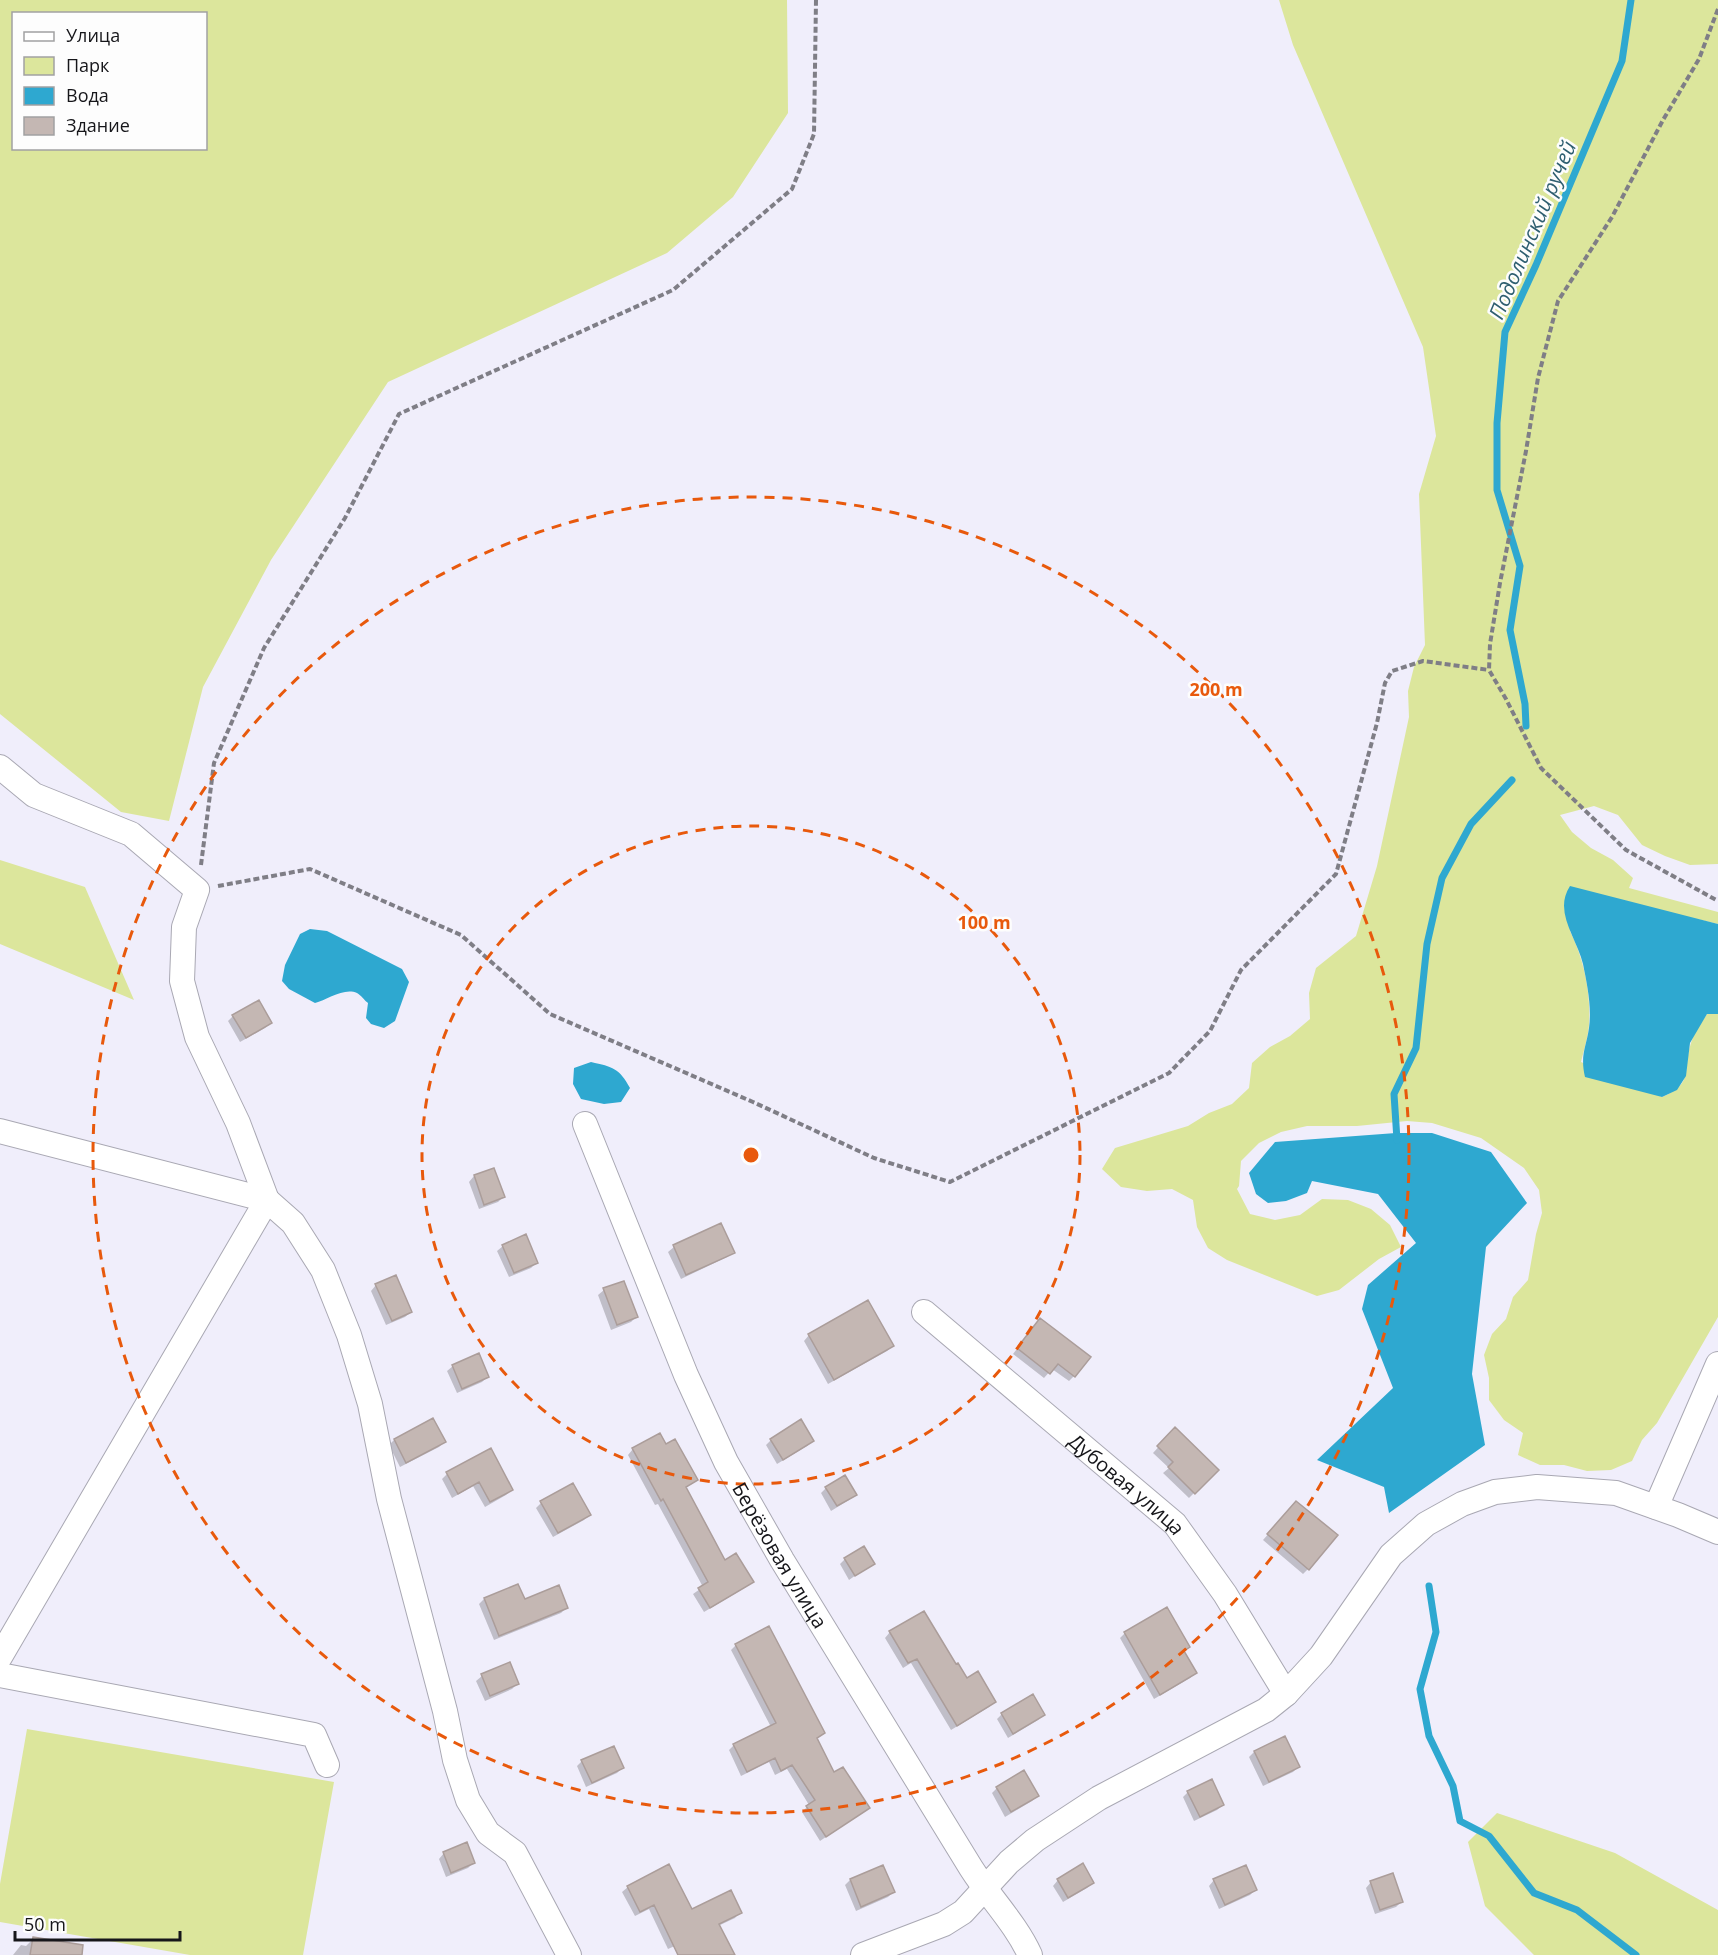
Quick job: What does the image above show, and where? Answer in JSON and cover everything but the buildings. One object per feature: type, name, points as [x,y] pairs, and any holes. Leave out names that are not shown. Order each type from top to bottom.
[{"type":"street","points":[[0,766],[34,795],[130,834],[197,890],[184,927],[182,981],[197,1037],[238,1123],[267,1200]]},
{"type":"street","name":"Берёзовая улица","points":[[585,1124],[686,1375],[726,1462],[782,1560],[984,1889],[1023,1940],[1030,1955]]},
{"type":"street","points":[[0,1131],[267,1200],[293,1223],[323,1270],[349,1335],[370,1404],[388,1499],[445,1711],[454,1760],[468,1800],[488,1833],[515,1853],[569,1955]]},
{"type":"street","points":[[0,1657],[267,1200]]},
{"type":"street","name":"Дубовая улица","points":[[924,1312],[1174,1524],[1225,1594],[1286,1694]]},
{"type":"street","points":[[1656,1507],[1718,1364]]},
{"type":"street","points":[[863,1955],[944,1924],[963,1912],[1009,1862],[1035,1840],[1098,1798],[1266,1710],[1286,1694],[1321,1656],[1391,1555],[1426,1524],[1462,1504],[1495,1492],[1537,1487],[1616,1493],[1718,1532]]},
{"type":"street","points":[[0,1675],[314,1735],[327,1765]]},
{"type":"path","points":[[816,0],[814,134],[792,189],[673,290],[399,414],[345,518],[264,648],[214,763],[197,890],[310,869],[461,935],[549,1014],[753,1102],[874,1158],[950,1182],[1169,1073],[1210,1030],[1240,970],[1336,874],[1377,723],[1385,683],[1392,671],[1423,661],[1488,670]]},
{"type":"path","points":[[1718,9],[1699,59],[1663,120],[1612,217],[1558,301],[1538,378],[1500,582],[1488,670],[1506,699],[1541,768],[1626,850],[1718,901]]},
{"type":"green space","points":[[0,0],[787,0],[788,113],[733,197],[667,253],[388,382],[271,560],[203,687],[169,821],[121,812],[0,714]]},
{"type":"green space","points":[[1279,0],[1718,0],[1718,864],[1690,865],[1665,856],[1642,845],[1618,815],[1594,806],[1560,815],[1572,832],[1591,848],[1613,860],[1633,878],[1629,888],[1718,912],[1718,924],[1697,919],[1570,931],[1583,965],[1588,989],[1588,1030],[1581,1062],[1662,1097],[1672,1092],[1683,1081],[1692,1039],[1707,1014],[1718,1014],[1718,1317],[1657,1423],[1642,1440],[1632,1461],[1611,1470],[1587,1471],[1564,1465],[1540,1465],[1518,1455],[1523,1433],[1504,1420],[1489,1400],[1489,1378],[1484,1355],[1492,1334],[1506,1319],[1513,1297],[1528,1280],[1542,1213],[1539,1190],[1524,1168],[1481,1138],[1432,1123],[1407,1121],[1357,1126],[1307,1126],[1281,1132],[1259,1143],[1241,1161],[1237,1189],[1250,1214],[1275,1220],[1300,1215],[1322,1199],[1348,1200],[1371,1209],[1390,1225],[1401,1247],[1379,1259],[1339,1290],[1317,1296],[1227,1260],[1208,1248],[1197,1227],[1193,1200],[1172,1189],[1147,1191],[1121,1187],[1102,1169],[1115,1148],[1188,1126],[1209,1113],[1232,1104],[1249,1088],[1252,1063],[1270,1047],[1290,1036],[1310,1019],[1309,993],[1316,968],[1356,936],[1377,866],[1409,717],[1408,691],[1414,667],[1425,645],[1419,494],[1436,436],[1423,347],[1293,45]]},
{"type":"green space","points":[[0,860],[85,887],[134,1000],[0,944]]},
{"type":"green space","points":[[27,1729],[334,1782],[303,1955],[190,1955],[0,1922],[0,1884]]},
{"type":"green space","points":[[1497,1813],[1615,1853],[1718,1910],[1718,1955],[1534,1955],[1485,1906],[1468,1842]]},
{"type":"water","points":[[1570,886],[1718,924],[1718,1014],[1707,1014],[1690,1043],[1686,1076],[1677,1090],[1662,1097],[1585,1077],[1583,1057],[1590,1020],[1589,1004],[1583,964],[1565,915],[1565,896]]},
{"type":"water","points":[[310,929],[327,931],[402,969],[409,982],[395,1021],[384,1028],[371,1024],[366,1018],[368,1003],[357,993],[341,993],[315,1003],[289,989],[282,981],[285,965],[300,934]]},
{"type":"water","points":[[591,1062],[610,1067],[622,1076],[630,1088],[621,1102],[604,1104],[581,1099],[573,1084],[574,1068]]},
{"type":"water","points":[[1396,1133],[1432,1133],[1491,1152],[1527,1203],[1486,1247],[1472,1374],[1485,1445],[1389,1513],[1384,1487],[1317,1460],[1393,1388],[1362,1309],[1368,1285],[1416,1243],[1378,1194],[1312,1181],[1307,1193],[1286,1201],[1268,1203],[1256,1194],[1249,1173],[1275,1142]]},
{"type":"waterway","name":"Подолинский ручей","points":[[1526,726],[1525,704],[1510,630],[1520,566],[1497,490],[1497,423],[1505,332],[1536,265],[1622,61],[1631,0]]},
{"type":"waterway","name":"Подолинский ручей","points":[[1397,1140],[1394,1094],[1416,1048],[1427,944],[1442,878],[1471,824],[1512,780]]},
{"type":"waterway","name":"Подолинский ручей","points":[[1429,1586],[1436,1632],[1420,1689],[1429,1736],[1453,1786],[1460,1821],[1489,1836],[1534,1893],[1577,1910],[1636,1955]]}]
